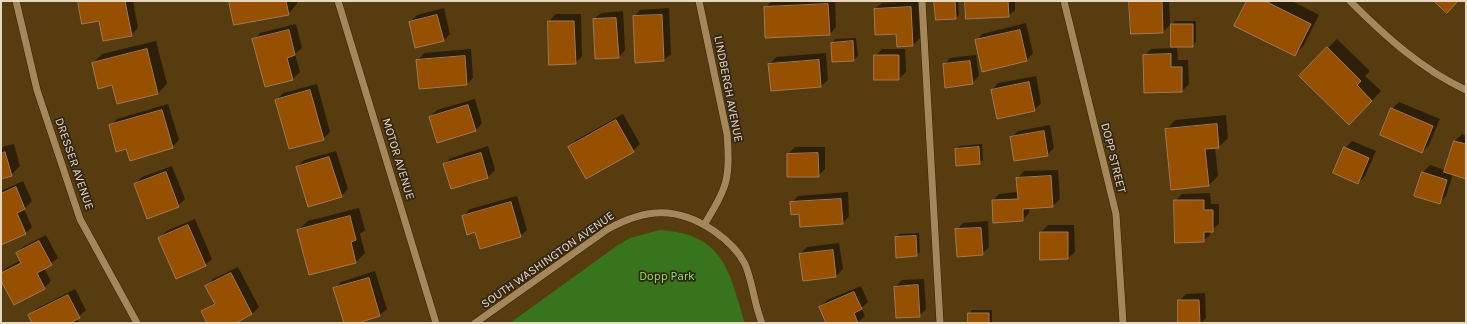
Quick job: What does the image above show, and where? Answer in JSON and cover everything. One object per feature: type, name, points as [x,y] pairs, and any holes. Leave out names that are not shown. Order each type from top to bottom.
[{"type":"street","name":"DRESSER AVENUE","points":[[16,1],[37,90],[80,219],[137,323]]},
{"type":"street","name":"MOTOR AVENUE","points":[[338,1],[436,323]]},
{"type":"street","name":"LINDBERGH AVENUE","points":[[699,1],[727,134],[729,155],[729,172],[724,192],[704,225]]},
{"type":"street","points":[[922,1],[940,323]]},
{"type":"street","name":"DOPP STREET","points":[[1064,1],[1116,214],[1123,323]]},
{"type":"street","points":[[1350,1],[1405,52],[1450,83],[1466,90]]},
{"type":"street","name":"SOUTH WASHINGTON AVENUE","points":[[475,323],[608,229],[643,214],[661,212],[682,215],[704,225],[727,240],[744,263],[762,323]]},
{"type":"green space","name":"Dopp Park","points":[[660,230],[681,233],[698,239],[711,247],[720,258],[728,272],[745,323],[510,323],[618,245],[630,238]]},
{"type":"building","points":[[78,1],[125,1],[132,36],[103,41],[99,21],[82,24]]},
{"type":"building","points":[[229,1],[286,1],[289,15],[234,25]]},
{"type":"building","points":[[934,1],[955,1],[956,19],[936,20]]},
{"type":"building","points":[[965,1],[1008,1],[1009,17],[966,19]]},
{"type":"building","points":[[1129,1],[1162,1],[1163,33],[1131,34]]},
{"type":"building","points":[[1247,1],[1265,1],[1311,24],[1295,56],[1234,26]]},
{"type":"building","points":[[1434,1],[1458,1],[1447,13]]},
{"type":"building","points":[[828,4],[830,35],[765,38],[764,7]]},
{"type":"building","points":[[911,7],[913,46],[897,47],[896,34],[875,35],[874,9]]},
{"type":"building","points":[[437,15],[444,41],[415,48],[409,22]]},
{"type":"building","points":[[662,15],[664,61],[635,63],[633,16]]},
{"type":"building","points":[[616,18],[619,58],[595,59],[593,19]]},
{"type":"building","points":[[548,21],[574,21],[576,64],[549,65]]},
{"type":"building","points":[[1171,24],[1193,24],[1193,47],[1171,47]]},
{"type":"building","points":[[289,30],[295,55],[287,58],[293,80],[265,87],[252,39]]},
{"type":"building","points":[[1020,30],[1027,61],[982,72],[975,40]]},
{"type":"building","points":[[853,41],[854,61],[832,62],[831,43]]},
{"type":"building","points":[[1327,47],[1361,81],[1357,85],[1372,101],[1349,125],[1299,76]]},
{"type":"building","points":[[147,49],[158,94],[117,104],[112,85],[98,89],[92,63]]},
{"type":"building","points":[[1171,54],[1171,67],[1182,67],[1182,92],[1144,93],[1143,55]]},
{"type":"building","points":[[874,55],[899,55],[899,80],[874,80]]},
{"type":"building","points":[[465,56],[467,85],[419,89],[416,60]]},
{"type":"building","points":[[819,60],[821,87],[771,91],[768,64]]},
{"type":"building","points":[[970,61],[973,84],[945,88],[943,64]]},
{"type":"building","points":[[1029,82],[1035,111],[997,119],[991,90]]},
{"type":"building","points":[[310,90],[324,140],[289,149],[275,100]]},
{"type":"building","points":[[468,105],[476,131],[437,143],[429,117]]},
{"type":"building","points":[[1391,108],[1433,126],[1422,153],[1380,135]]},
{"type":"building","points":[[162,110],[173,148],[130,161],[126,149],[116,152],[109,125]]},
{"type":"building","points":[[616,120],[634,152],[586,179],[568,147]]},
{"type":"building","points":[[1217,124],[1219,148],[1205,149],[1209,186],[1171,190],[1165,129]]},
{"type":"building","points":[[1044,131],[1048,156],[1014,161],[1010,137]]},
{"type":"building","points":[[1454,141],[1466,144],[1466,179],[1444,172]]},
{"type":"building","points":[[979,147],[980,164],[956,166],[955,149]]},
{"type":"building","points":[[1344,147],[1369,158],[1358,184],[1333,173]]},
{"type":"building","points":[[5,152],[12,176],[1,179],[1,154]]},
{"type":"building","points":[[481,153],[488,178],[451,189],[443,164]]},
{"type":"building","points":[[818,153],[819,177],[787,177],[787,154]]},
{"type":"building","points":[[329,157],[342,197],[308,207],[296,167]]},
{"type":"building","points":[[166,172],[179,207],[147,219],[134,184]]},
{"type":"building","points":[[1422,172],[1447,180],[1440,204],[1414,196]]},
{"type":"building","points":[[1051,176],[1053,207],[1023,209],[1023,221],[993,223],[992,200],[1018,199],[1016,178]]},
{"type":"building","points":[[16,187],[25,209],[17,213],[26,234],[1,245],[1,194]]},
{"type":"building","points":[[841,199],[843,224],[800,227],[799,214],[791,215],[790,202]]},
{"type":"building","points":[[1174,200],[1204,200],[1204,210],[1213,210],[1213,232],[1204,232],[1204,242],[1175,243]]},
{"type":"building","points":[[511,202],[521,237],[480,249],[475,232],[467,235],[462,216]]},
{"type":"building","points":[[350,216],[356,240],[351,242],[356,263],[309,275],[297,230]]},
{"type":"building","points":[[188,225],[206,266],[176,279],[158,238]]},
{"type":"building","points":[[981,228],[983,255],[957,257],[955,229]]},
{"type":"building","points":[[1040,232],[1068,232],[1068,259],[1040,260]]},
{"type":"building","points":[[916,236],[917,256],[896,258],[895,237]]},
{"type":"building","points":[[39,241],[52,265],[37,273],[45,289],[14,305],[1,281],[1,273],[21,263],[16,253]]},
{"type":"building","points":[[833,250],[836,277],[803,281],[799,254]]},
{"type":"building","points":[[231,273],[252,314],[236,323],[207,323],[201,311],[215,304],[205,286]]},
{"type":"building","points":[[369,278],[380,316],[358,323],[344,323],[333,288]]},
{"type":"building","points":[[918,285],[920,317],[896,318],[894,287]]},
{"type":"building","points":[[854,292],[862,309],[854,313],[858,323],[826,323],[819,307]]},
{"type":"building","points":[[68,295],[80,318],[70,323],[32,323],[28,315]]},
{"type":"building","points":[[1178,300],[1199,300],[1200,323],[1178,323]]},
{"type":"building","points":[[968,313],[989,313],[989,323],[968,323]]}]
